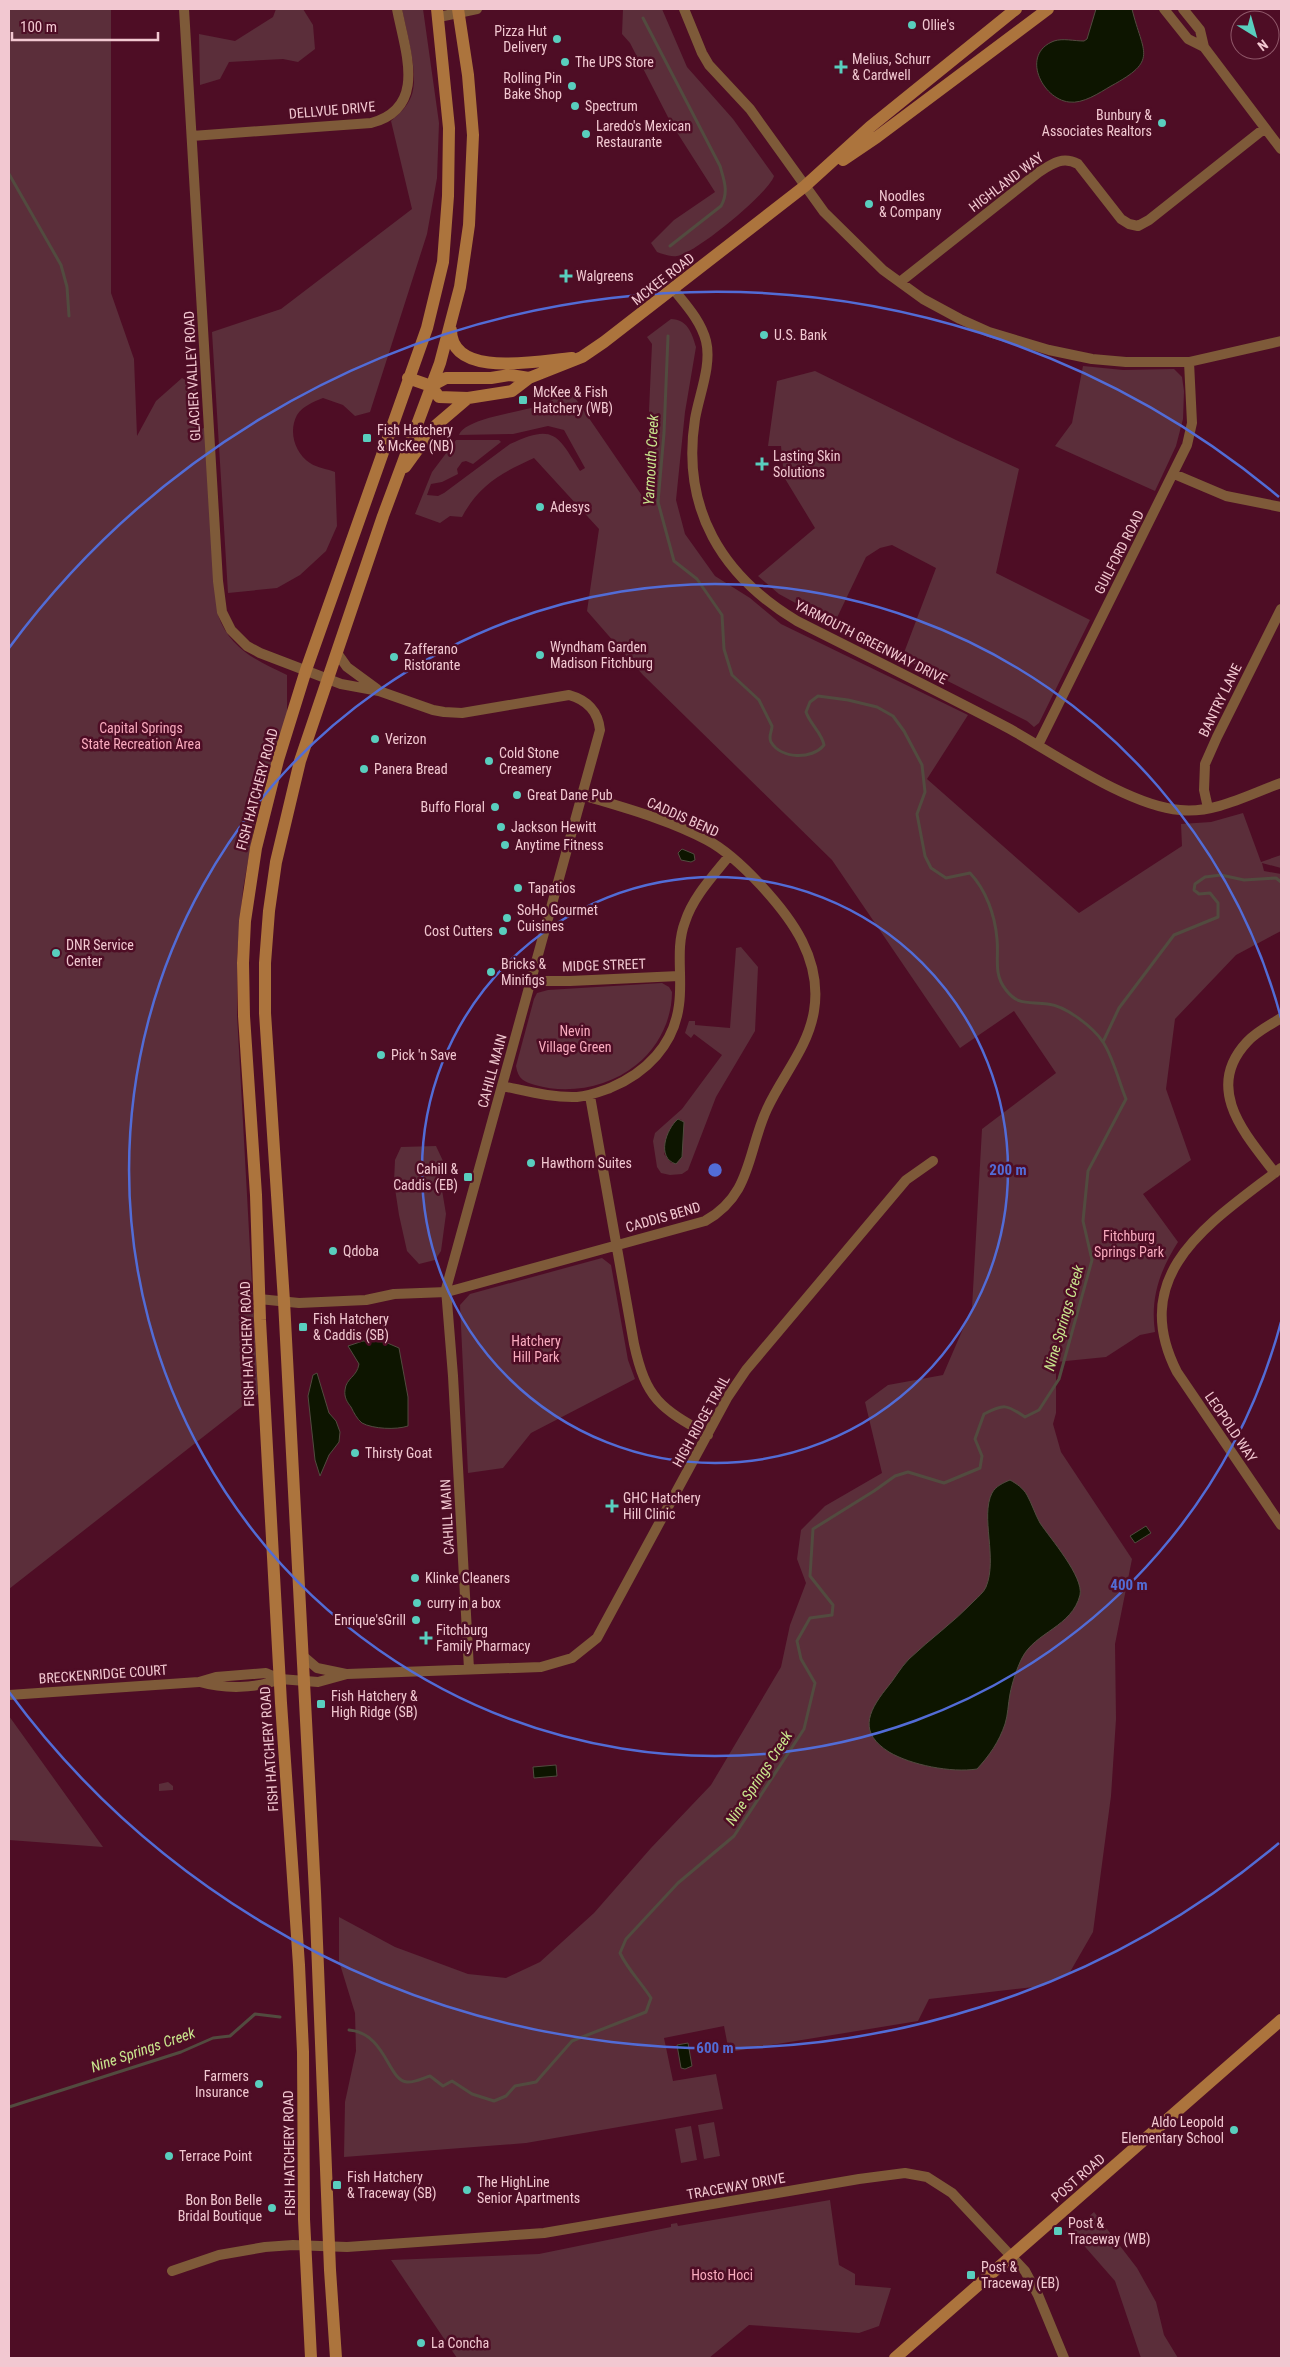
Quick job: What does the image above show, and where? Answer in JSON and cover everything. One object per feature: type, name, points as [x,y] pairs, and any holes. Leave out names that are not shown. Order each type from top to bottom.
[{"type":"main road","name":"MCKEE ROAD","points":[[408,378],[431,386],[440,396],[468,398],[512,391],[529,378],[582,357],[674,290],[805,186],[870,127],[1016,9]]},
{"type":"main road","name":"MCKEE ROAD","points":[[805,186],[877,137],[1048,9]]},
{"type":"main road","name":"FISH HATCHERY ROAD","points":[[312,2358],[318,2246],[315,1892],[284,1300],[265,1013],[268,911],[276,862],[300,761],[398,474],[431,386],[450,328],[460,286],[468,232],[473,145],[468,75],[458,11]]},
{"type":"main road","name":"FISH HATCHERY ROAD","points":[[336,2358],[318,2246],[280,1679],[256,1195],[244,1016],[245,921],[262,816],[306,670],[435,303],[444,262],[448,196],[449,128],[438,13]]},
{"type":"main road","points":[[450,328],[450,336],[457,349],[469,358],[481,362],[521,363],[582,357]]},
{"type":"main road","points":[[431,386],[446,378],[492,378],[510,375],[529,378]]},
{"type":"main road","points":[[398,474],[411,461],[434,427],[468,398]]},
{"type":"main road","name":"POST ROAD","points":[[895,2358],[1281,2020]]},
{"type":"street","name":"GLACIER VALLEY ROAD","points":[[184,9],[217,564],[222,612],[232,630],[247,646],[260,653],[327,679]]},
{"type":"street","name":"DELLVUE DRIVE","points":[[192,136],[371,124],[390,116],[398,109],[407,96],[409,86],[407,59],[397,9]]},
{"type":"street","points":[[438,13],[478,9]]},
{"type":"street","points":[[684,9],[702,53],[710,66],[750,109],[805,186],[836,224],[868,256],[923,299],[960,319],[1018,342],[1092,359],[1126,362],[1189,362],[1281,341]]},
{"type":"street","points":[[1164,9],[1188,39],[1204,47]]},
{"type":"street","points":[[1183,9],[1200,30],[1204,47],[1281,149]]},
{"type":"street","name":"HIGHLAND WAY","points":[[900,282],[1039,172],[1058,160],[1071,160],[1078,164],[1121,219],[1138,226],[1164,211],[1265,128]]},
{"type":"street","name":"YARMOUTH GREENWAY DRIVE","points":[[674,290],[694,316],[707,342],[705,369],[692,441],[692,465],[706,521],[716,543],[732,568],[753,590],[773,606],[797,621],[963,704],[1131,796],[1180,811],[1208,808],[1281,783]]},
{"type":"street","name":"GUILFORD ROAD","points":[[1038,745],[1174,474],[1187,444],[1192,423],[1189,362]]},
{"type":"street","points":[[1174,474],[1226,496],[1281,507]]},
{"type":"street","name":"BANTRY LANE","points":[[1208,808],[1204,790],[1205,764],[1217,736],[1281,609]]},
{"type":"street","name":"CAHILL MAIN","points":[[336,653],[347,667],[379,691]]},
{"type":"street","name":"CAHILL MAIN","points":[[327,679],[341,684],[379,691],[432,710],[462,713],[569,695],[591,706],[597,715],[600,730],[454,1256],[447,1292],[469,1669]]},
{"type":"street","name":"CADDIS BEND","points":[[260,1299],[299,1302],[366,1300],[394,1294],[447,1292],[705,1221],[730,1202],[746,1173],[763,1117],[802,1049],[811,1025],[814,1010],[814,980],[803,942],[765,891],[729,856],[706,840],[648,814],[582,795]]},
{"type":"street","points":[[502,1086],[555,1097],[590,1096],[633,1077],[659,1053],[677,1018],[680,1002],[679,976],[684,922],[703,889],[729,856]]},
{"type":"street","name":"MIDGE STREET","points":[[531,978],[542,981],[574,981],[679,976]]},
{"type":"street","points":[[1278,1170],[1235,1118],[1229,1092],[1229,1074],[1236,1057],[1247,1042],[1281,1018]]},
{"type":"street","points":[[590,1096],[618,1244],[634,1344],[644,1380],[654,1397],[671,1414],[708,1435]]},
{"type":"street","name":"HIGH RIDGE TRAIL","points":[[280,1679],[318,1682],[347,1674],[552,1664],[572,1658],[592,1643],[727,1398],[746,1370],[906,1180],[933,1161]]},
{"type":"street","name":"LEOPOLD WAY","points":[[1278,1170],[1207,1228],[1177,1261],[1170,1274],[1162,1307],[1166,1343],[1170,1357],[1190,1391],[1281,1524]]},
{"type":"street","name":"HIGH RIDGE TRAIL","points":[[303,1656],[317,1668],[347,1674]]},
{"type":"street","name":"BRECKENRIDGE COURT","points":[[9,1695],[199,1682],[216,1677],[266,1673],[280,1679]]},
{"type":"street","name":"TRACEWAY DRIVE","points":[[172,2271],[219,2255],[265,2247],[318,2246],[347,2248],[544,2233],[859,2179],[905,2173],[926,2178],[952,2193],[1025,2271],[1038,2295],[1064,2358]]},
{"type":"green space","name":"Capital Springs State Recreation Area","points":[[9,9],[111,9],[111,293],[134,359],[137,436],[156,401],[182,378],[196,386],[199,431],[205,427],[218,615],[223,627],[237,645],[255,659],[287,675],[287,714],[258,805],[243,889],[237,954],[237,1014],[258,1394],[9,1589]]},
{"type":"green space","points":[[276,9],[303,9],[313,25],[315,49],[298,62],[283,59],[229,62],[220,79],[200,85],[199,34],[235,41],[273,17]]},
{"type":"green space","points":[[402,9],[423,9],[439,123],[437,178],[427,234],[370,412],[355,416],[343,405],[323,398],[302,409],[294,422],[294,442],[300,454],[313,465],[335,472],[337,526],[326,551],[300,575],[277,588],[228,593],[212,332],[281,309],[412,209],[391,121],[407,104],[413,88],[413,66]]},
{"type":"green space","points":[[623,9],[662,9],[687,67],[733,119],[774,176],[759,195],[730,222],[699,245],[677,256],[669,256],[657,252],[651,243],[674,220],[715,192],[671,123],[630,43],[622,34]]},
{"type":"green space","name":"Fitchburg Springs Park","points":[[671,319],[685,324],[691,332],[696,347],[685,412],[676,500],[685,534],[715,576],[750,598],[781,624],[968,715],[927,779],[1079,913],[1182,846],[1181,824],[1211,822],[1243,813],[1261,862],[1281,855],[1281,868],[1262,863],[1264,871],[1281,874],[1281,931],[1236,955],[1175,1019],[1166,1089],[1191,1160],[1143,1194],[1178,1242],[1161,1274],[1155,1296],[1155,1332],[1140,1335],[1106,1357],[1056,1362],[1056,1413],[1053,1424],[1061,1452],[1132,1559],[1115,1644],[1116,1719],[1111,1796],[1093,1932],[1070,1972],[1043,1986],[929,1999],[918,2021],[729,2052],[724,2026],[664,2038],[673,2081],[716,2074],[723,2109],[526,2143],[344,2157],[345,2102],[356,2051],[355,2013],[339,1961],[339,1917],[395,1947],[468,1974],[506,1978],[540,1962],[594,1913],[651,1848],[711,1785],[781,1667],[790,1625],[806,1583],[797,1559],[801,1530],[825,1506],[882,1473],[865,1402],[888,1385],[943,1375],[972,1308],[982,1129],[1056,1073],[1014,1011],[960,1048],[832,860],[643,675],[587,611],[599,529],[534,458],[492,481],[476,496],[462,517],[450,516],[440,523],[415,514],[432,472],[456,440],[499,440],[501,442],[473,464],[466,461],[462,462],[457,469],[458,474],[442,482],[431,484],[427,495],[438,496],[444,493],[510,444],[536,434],[553,436],[560,441],[580,471],[585,468],[564,430],[548,426],[513,434],[459,435],[463,429],[471,424],[494,416],[542,405],[569,389],[645,500],[652,344],[647,337]]},
{"type":"green space","points":[[1083,366],[1123,370],[1174,369],[1182,377],[1184,391],[1183,419],[1176,446],[1155,491],[1055,446],[1072,423]]},
{"type":"green space","points":[[815,371],[1019,469],[996,573],[1090,620],[1039,723],[1034,727],[1027,721],[902,658],[936,568],[892,545],[880,548],[866,557],[834,624],[779,594],[758,576],[815,528],[784,477],[781,446],[768,446],[777,381]]},
{"type":"green space","points":[[741,947],[758,967],[755,1031],[716,1097],[688,1170],[682,1174],[670,1175],[661,1173],[657,1167],[653,1141],[655,1133],[682,1109],[722,1055],[694,1034],[691,1038],[685,1033],[689,1021],[695,1021],[695,1025],[730,1028],[736,948]],"holes":[[[678,1119],[682,1120],[682,1157],[671,1163],[664,1154],[675,1122]]]},
{"type":"green space","name":"Nevin Village Green","points":[[662,983],[669,987],[672,992],[669,1013],[662,1033],[644,1058],[625,1073],[601,1084],[575,1089],[548,1088],[528,1083],[520,1077],[516,1066],[537,993],[548,990]]},
{"type":"green space","points":[[436,1146],[443,1161],[441,1184],[446,1214],[441,1251],[435,1260],[419,1264],[407,1251],[394,1182],[395,1160],[401,1147]]},
{"type":"green space","name":"Hatchery Hill Park","points":[[602,1258],[611,1265],[628,1360],[635,1379],[531,1433],[503,1468],[468,1473],[460,1305],[470,1294]]},
{"type":"green space","points":[[9,1716],[103,1847],[9,1840]]},
{"type":"green space","points":[[168,1782],[173,1786],[173,1790],[159,1791],[159,1784]]},
{"type":"green space","points":[[714,2122],[720,2156],[704,2159],[698,2125]]},
{"type":"green space","points":[[691,2126],[697,2160],[681,2163],[675,2129]]},
{"type":"green space","name":"Hosto Hoci","points":[[830,2200],[839,2265],[855,2274],[855,2285],[891,2288],[879,2326],[859,2333],[749,2325],[709,2358],[457,2358],[391,2260],[539,2254],[671,2227],[671,2224],[677,2223],[678,2226]]},
{"type":"green space","points":[[1094,2212],[1137,2268],[1156,2302],[1164,2335],[1178,2358],[1141,2358],[1115,2281],[1072,2232]]},
{"type":"shaded area","points":[[1096,9],[1132,9],[1143,46],[1144,55],[1142,62],[1126,77],[1091,97],[1074,102],[1059,99],[1043,85],[1037,65],[1038,56],[1044,47],[1054,41],[1084,41],[1087,39]]},
{"type":"shaded area","points":[[682,849],[694,854],[695,860],[691,862],[681,860],[678,853]]},
{"type":"shaded area","points":[[678,1119],[684,1122],[682,1157],[676,1164],[666,1156],[665,1143],[670,1129]]},
{"type":"shaded area","points":[[363,1341],[385,1342],[399,1348],[408,1397],[408,1426],[385,1428],[372,1427],[362,1423],[347,1401],[345,1395],[346,1386],[359,1364],[348,1346]]},
{"type":"shaded area","points":[[317,1373],[329,1413],[336,1421],[340,1432],[339,1442],[329,1455],[320,1476],[315,1460],[308,1396],[313,1375]]},
{"type":"shaded area","points":[[1010,1480],[1020,1486],[1029,1498],[1040,1523],[1072,1568],[1080,1587],[1080,1595],[1076,1606],[1069,1615],[1035,1642],[1022,1658],[1012,1685],[1003,1731],[986,1759],[977,1769],[944,1769],[908,1761],[889,1752],[873,1738],[869,1722],[871,1714],[879,1698],[906,1663],[985,1589],[990,1563],[989,1503],[992,1493],[996,1488]]},
{"type":"shaded area","points":[[1146,1526],[1151,1533],[1135,1543],[1130,1536]]},
{"type":"shaded area","points":[[556,1765],[557,1776],[534,1778],[533,1767]]},
{"type":"shaded area","points":[[688,2043],[692,2066],[685,2069],[681,2068],[677,2045]]},
{"type":"waterway","points":[[643,18],[720,166],[725,186],[725,196],[721,206],[670,246]]},
{"type":"waterway","points":[[9,174],[61,265],[67,287],[69,316]]},
{"type":"waterway","name":"Nine Springs Creek","points":[[349,2030],[361,2033],[371,2039],[401,2080],[413,2082],[430,2076],[443,2086],[452,2081],[472,2094],[494,2101],[506,2096],[515,2086],[536,2082],[572,2041],[646,2012],[651,1998],[620,1953],[626,1939],[678,1883],[734,1836],[804,1729],[815,1683],[801,1659],[797,1641],[810,1618],[832,1615],[833,1605],[810,1576],[813,1529],[895,1476],[908,1472],[944,1483],[980,1468],[982,1456],[975,1439],[984,1414],[996,1408],[1005,1407],[1025,1417],[1039,1410],[1059,1379],[1092,1260],[1083,1221],[1088,1171],[1126,1099],[1107,1048],[1093,1030],[1063,1009],[1048,1004],[1020,1001],[1006,990],[999,978],[997,939],[992,912],[976,880],[970,873],[946,878],[931,868],[925,856],[917,814],[925,792],[922,765],[904,731],[893,716],[877,707],[848,700],[818,696],[810,702],[806,712],[823,741],[824,745],[819,750],[797,756],[782,752],[771,742],[772,726],[759,700],[732,675],[724,649],[722,615],[697,579],[674,561],[658,502],[664,433],[668,336]]},
{"type":"waterway","name":"Nine Springs Creek","points":[[1103,1042],[1119,1008],[1174,935],[1218,917],[1218,903],[1210,893],[1199,894],[1194,890],[1195,884],[1205,877],[1221,875],[1244,880],[1276,878],[1281,882]]},
{"type":"waterway","name":"Nine Springs Creek","points":[[9,2107],[181,2052],[213,2038],[230,2036],[255,2014],[280,2017]]},
{"type":"place","name":"Ollie's","points":[[912,25]]},
{"type":"place","name":"Pizza Hut Delivery","points":[[557,39]]},
{"type":"place","name":"The UPS Store","points":[[565,62]]},
{"type":"place","name":"Melius, Schurr & Cardwell","points":[[841,67]]},
{"type":"place","name":"Rolling Pin Bake Shop","points":[[572,86]]},
{"type":"place","name":"Spectrum","points":[[575,106]]},
{"type":"place","name":"Bunbury & Associates Realtors","points":[[1162,123]]},
{"type":"place","name":"Laredo's Mexican Restaurante","points":[[586,134]]},
{"type":"place","name":"Noodles & Company","points":[[869,204]]},
{"type":"place","name":"Walgreens","points":[[566,276]]},
{"type":"place","name":"U.S. Bank","points":[[764,335]]},
{"type":"place","name":"McKee & Fish Hatchery (WB)","points":[[523,400]]},
{"type":"place","name":"Fish Hatchery & McKee (NB)","points":[[367,438]]},
{"type":"place","name":"Lasting Skin Solutions","points":[[762,464]]},
{"type":"place","name":"Adesys","points":[[540,507]]},
{"type":"place","name":"Wyndham Garden Madison Fitchburg","points":[[540,655]]},
{"type":"place","name":"Zafferano Ristorante","points":[[394,657]]},
{"type":"place","name":"Verizon","points":[[375,739]]},
{"type":"place","name":"Cold Stone Creamery","points":[[489,761]]},
{"type":"place","name":"Panera Bread","points":[[364,769]]},
{"type":"place","name":"Great Dane Pub","points":[[517,795]]},
{"type":"place","name":"Buffo Floral","points":[[495,807]]},
{"type":"place","name":"Jackson Hewitt","points":[[501,827]]},
{"type":"place","name":"Anytime Fitness","points":[[505,845]]},
{"type":"place","name":"Tapatios","points":[[518,888]]},
{"type":"place","name":"SoHo Gourmet Cuisines","points":[[507,918]]},
{"type":"place","name":"Cost Cutters","points":[[503,931]]},
{"type":"place","name":"DNR Service Center","points":[[56,953]]},
{"type":"place","name":"Bricks & Minifigs","points":[[491,972]]},
{"type":"place","name":"Pick 'n Save","points":[[381,1055]]},
{"type":"place","name":"Hawthorn Suites","points":[[531,1163]]},
{"type":"place","name":"Cahill & Caddis (EB)","points":[[468,1177]]},
{"type":"place","name":"Qdoba","points":[[333,1251]]},
{"type":"place","name":"Fish Hatchery & Caddis (SB)","points":[[303,1327]]},
{"type":"place","name":"Thirsty Goat","points":[[355,1453]]},
{"type":"place","name":"GHC Hatchery Hill Clinic","points":[[612,1506]]},
{"type":"place","name":"Klinke Cleaners","points":[[415,1578]]},
{"type":"place","name":"curry in a box","points":[[417,1603]]},
{"type":"place","name":"Enrique'sGrill","points":[[416,1620]]},
{"type":"place","name":"Fitchburg Family Pharmacy","points":[[426,1638]]},
{"type":"place","name":"Fish Hatchery & High Ridge (SB)","points":[[321,1704]]},
{"type":"place","name":"Farmers Insurance","points":[[259,2084]]},
{"type":"place","name":"Aldo Leopold Elementary School","points":[[1234,2130]]},
{"type":"place","name":"Terrace Point","points":[[169,2156]]},
{"type":"place","name":"Fish Hatchery & Traceway (SB)","points":[[337,2185]]},
{"type":"place","name":"The HighLine Senior Apartments","points":[[467,2190]]},
{"type":"place","name":"Bon Bon Belle Bridal Boutique","points":[[272,2208]]},
{"type":"place","name":"Post & Traceway (WB)","points":[[1058,2231]]},
{"type":"place","name":"Post & Traceway (EB)","points":[[971,2275]]},
{"type":"place","name":"La Concha","points":[[421,2343]]},
{"type":"water label","name":"Yarmouth Creek","points":[[651,460]]}]
